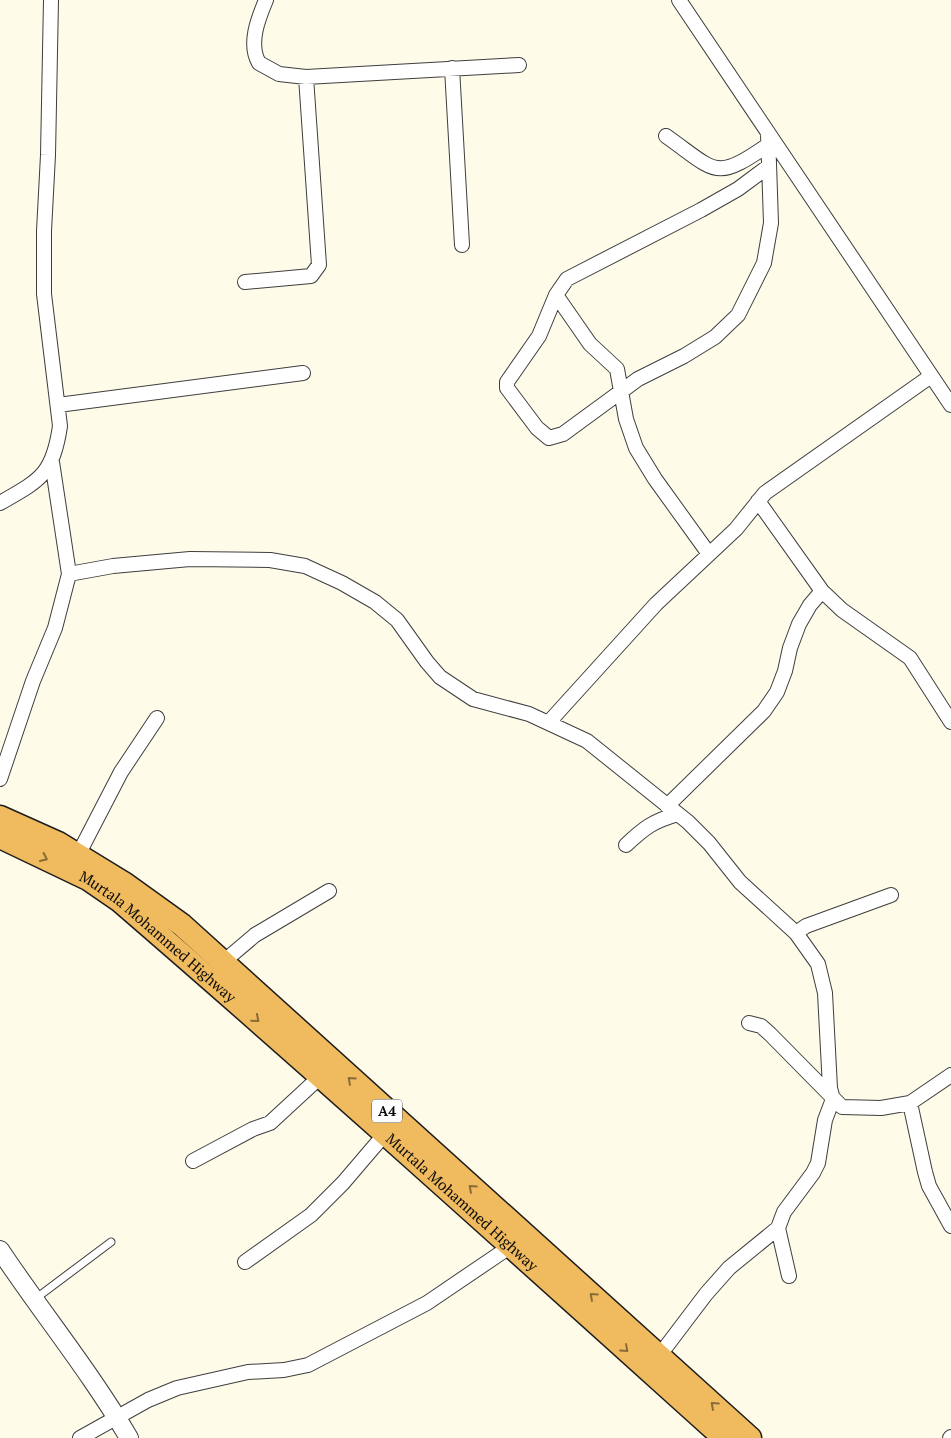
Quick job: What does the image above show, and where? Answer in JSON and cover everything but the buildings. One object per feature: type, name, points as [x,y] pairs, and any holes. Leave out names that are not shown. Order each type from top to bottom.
[{"type":"highway","name":"A4","points":[[0,817],[58,843],[125,884],[182,925],[750,1438]]},
{"type":"highway","name":"Murtala Mohammed Highway","points":[[0,837],[88,879],[120,901],[322,1075],[384,1135],[511,1246],[724,1438]]},
{"type":"street","points":[[0,503],[43,476],[52,462],[60,426],[44,294],[51,0]]},
{"type":"street","points":[[266,0],[254,38],[255,57],[265,68],[279,74],[306,77],[519,65]]},
{"type":"street","points":[[679,0],[768,140],[951,405]]},
{"type":"street","points":[[452,68],[462,245]]},
{"type":"street","points":[[245,282],[311,276],[319,265],[306,77]]},
{"type":"street","points":[[666,136],[711,168],[725,170],[743,162],[768,140]]},
{"type":"street","points":[[768,140],[769,166],[771,223],[764,263],[738,315],[715,337],[620,391],[563,434],[549,438],[538,428],[508,388],[506,382],[539,336],[556,295],[567,279],[701,210],[738,189],[769,166]]},
{"type":"street","points":[[556,295],[590,344],[617,369],[620,391],[636,448],[709,554]]},
{"type":"street","points":[[58,405],[303,373]]},
{"type":"street","points":[[549,722],[656,604],[736,529],[758,501],[773,486],[931,376]]},
{"type":"street","points":[[0,779],[35,674],[56,628],[69,574],[52,462]]},
{"type":"street","points":[[758,501],[822,591],[842,610],[910,658],[951,722]]},
{"type":"street","points":[[69,574],[113,566],[190,560],[270,560],[305,566],[342,583],[375,602],[397,620],[440,677],[473,699],[529,714],[586,740],[673,810],[709,842],[740,882],[796,933],[818,964],[825,993],[830,1088],[833,1099],[825,1120],[818,1163],[813,1173],[784,1212],[778,1228],[780,1246],[789,1276]]},
{"type":"street","points":[[626,846],[645,827],[673,810],[764,711],[777,692],[799,624],[810,605],[822,591]]},
{"type":"street","points":[[78,855],[121,772],[157,718]]},
{"type":"street","points":[[222,963],[255,935],[329,891]]},
{"type":"street","points":[[796,933],[806,926],[892,895]]},
{"type":"street","points":[[749,1023],[761,1026],[770,1034],[842,1107],[857,1109],[910,1103],[951,1075]]},
{"type":"street","points":[[193,1161],[270,1123],[322,1075]]},
{"type":"street","points":[[910,1103],[924,1172],[929,1186],[951,1226]]},
{"type":"street","points":[[245,1262],[311,1215],[343,1183],[384,1135]]},
{"type":"street","points":[[659,1356],[706,1294],[729,1268],[778,1228]]},
{"type":"street","points":[[80,1438],[117,1416],[170,1391],[206,1380],[248,1372],[284,1370],[308,1365],[427,1303],[511,1246]]},
{"type":"street","points":[[0,1250],[33,1300],[117,1416],[129,1438]]},
{"type":"lane","points":[[33,1300],[110,1242]]}]
